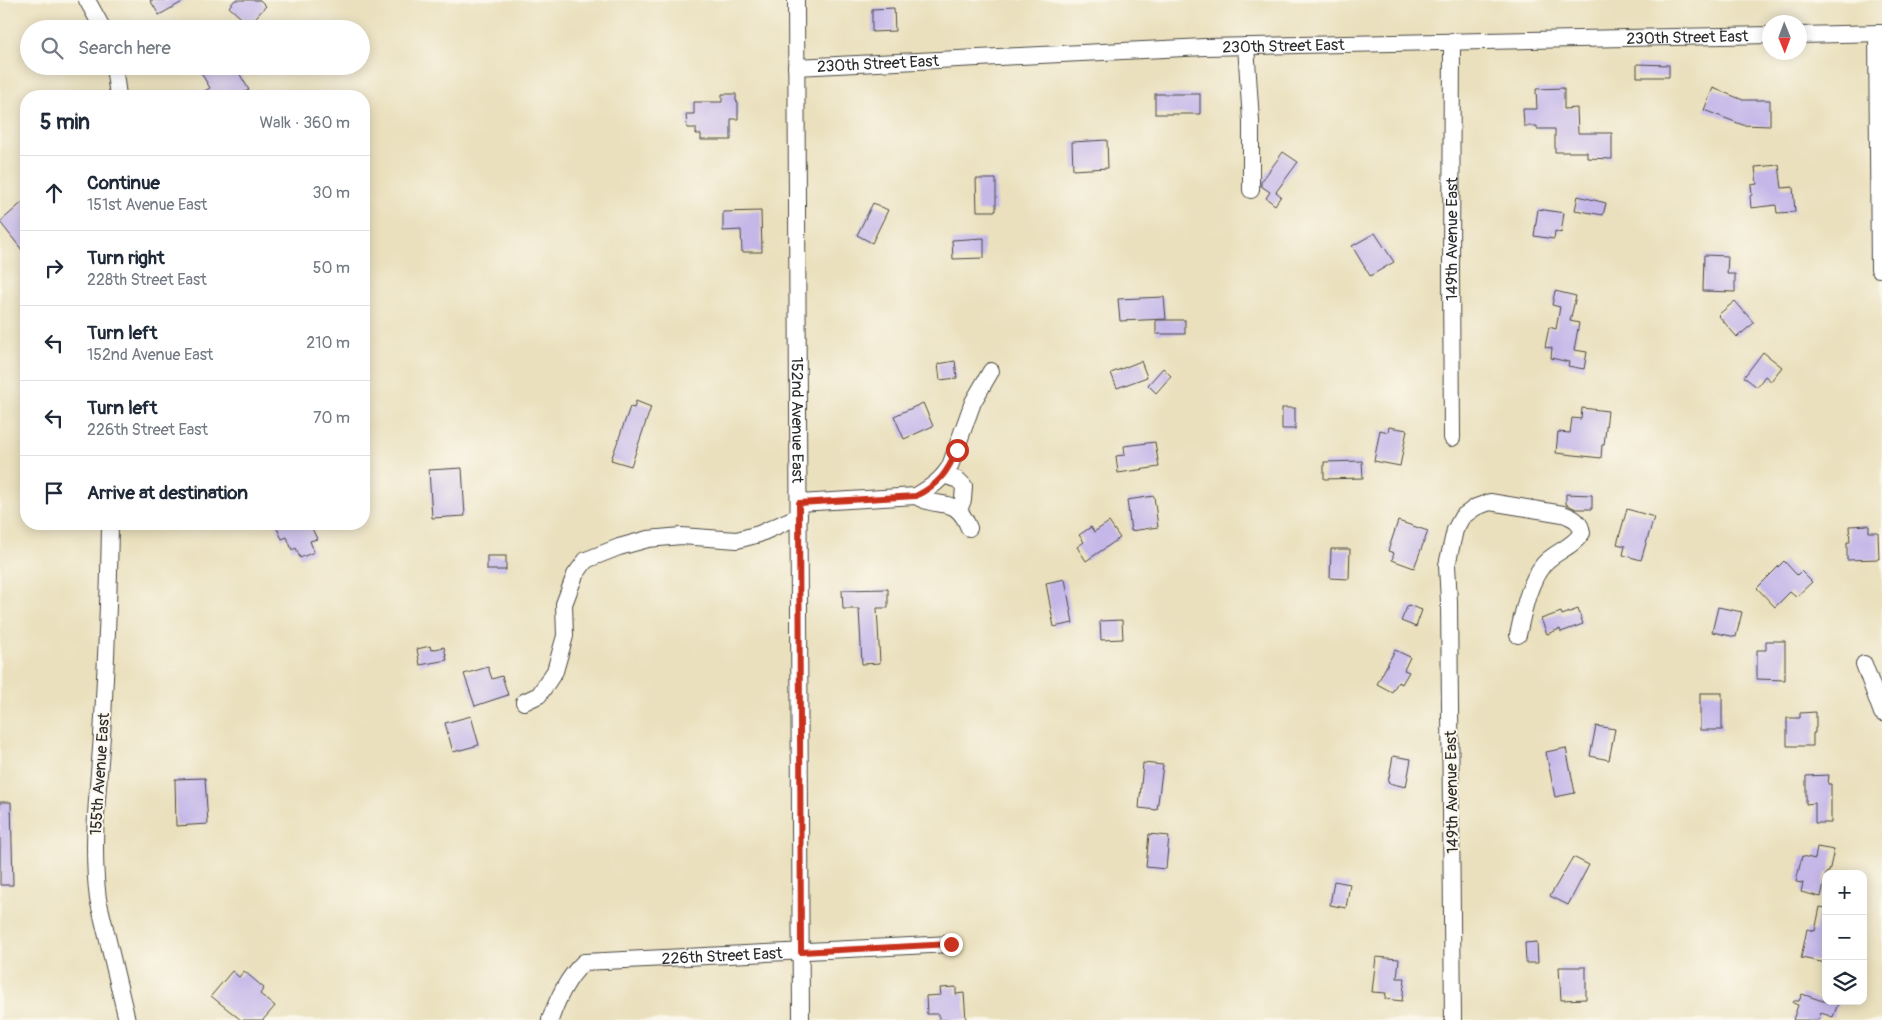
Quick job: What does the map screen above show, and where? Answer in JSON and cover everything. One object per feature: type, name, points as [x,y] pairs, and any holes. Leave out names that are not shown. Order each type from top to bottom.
[{"type":"street","points":[[87,0],[98,20]]},
{"type":"street","name":"152nd Avenue East","points":[[796,0],[801,1020]]},
{"type":"street","points":[[1807,35],[1880,33],[1879,269]]},
{"type":"street","name":"230th Street East","points":[[796,67],[1205,47],[1762,35]]},
{"type":"street","name":"149th Avenue East","points":[[1452,41],[1452,438]]},
{"type":"street","points":[[1246,46],[1251,121],[1251,190]]},
{"type":"street","points":[[115,75],[117,90]]},
{"type":"street","points":[[524,702],[539,695],[555,671],[565,636],[564,604],[575,575],[586,560],[619,547],[648,539],[681,536],[737,540],[759,534],[799,509],[916,496],[929,489],[944,475],[957,450],[973,402],[991,371]]},
{"type":"street","points":[[944,475],[958,480],[964,486],[964,500],[959,510]]},
{"type":"street","points":[[916,496],[924,501],[949,505],[959,510],[969,528]]},
{"type":"street","name":"149th Avenue East","points":[[1453,1020],[1449,602],[1447,565],[1455,530],[1462,517],[1476,507],[1490,502],[1564,514],[1575,518],[1582,528],[1582,533],[1575,542],[1543,565],[1526,598],[1518,636]]},
{"type":"street","name":"155th Avenue East","points":[[110,530],[104,698],[95,843],[96,881],[98,898],[127,1020]]},
{"type":"street","points":[[1864,664],[1882,713]]},
{"type":"street","name":"226th Street East","points":[[550,1020],[561,994],[574,972],[584,962],[951,944]]},
{"type":"building","points":[[150,0],[186,0],[159,15]]},
{"type":"building","points":[[235,0],[260,0],[266,6],[253,20],[243,20],[229,7]]},
{"type":"building","points":[[894,8],[895,31],[872,32],[872,9]]},
{"type":"building","points":[[1637,64],[1669,65],[1669,77],[1637,77]]},
{"type":"building","points":[[202,75],[240,75],[249,90],[206,90],[210,88]]},
{"type":"building","points":[[1564,88],[1564,109],[1577,108],[1578,133],[1612,133],[1612,159],[1587,158],[1587,152],[1555,152],[1555,129],[1537,129],[1537,126],[1524,126],[1523,109],[1537,109],[1536,89]]},
{"type":"building","points":[[1713,88],[1743,100],[1770,100],[1770,126],[1743,125],[1704,110]]},
{"type":"building","points":[[722,94],[736,94],[736,101],[738,102],[738,119],[731,119],[731,140],[701,140],[701,134],[696,134],[696,128],[687,128],[686,114],[694,114],[694,102],[722,102]]},
{"type":"building","points":[[1155,94],[1200,94],[1200,114],[1155,114]]},
{"type":"building","points":[[1107,140],[1108,168],[1073,170],[1072,142]]},
{"type":"building","points":[[1283,152],[1298,162],[1276,192],[1281,196],[1275,205],[1266,198],[1270,192],[1261,186],[1261,182]]},
{"type":"building","points":[[1779,165],[1782,188],[1793,187],[1795,212],[1777,213],[1776,205],[1751,208],[1751,185],[1757,184],[1755,167]]},
{"type":"building","points":[[976,179],[996,179],[996,211],[977,211]]},
{"type":"building","points":[[1578,196],[1606,203],[1603,215],[1575,210]]},
{"type":"building","points":[[873,203],[888,210],[872,243],[857,235]]},
{"type":"building","points":[[20,204],[20,247],[0,222]]},
{"type":"building","points":[[1538,209],[1564,213],[1561,233],[1555,231],[1554,239],[1534,236]]},
{"type":"building","points":[[761,211],[762,252],[742,252],[741,230],[723,231],[723,212]]},
{"type":"building","points":[[1375,233],[1394,262],[1370,276],[1352,246]]},
{"type":"building","points":[[984,238],[984,258],[953,259],[952,240]]},
{"type":"building","points":[[1704,255],[1728,256],[1727,274],[1735,274],[1735,292],[1703,291]]},
{"type":"building","points":[[1555,291],[1576,296],[1570,321],[1579,323],[1574,350],[1587,352],[1584,369],[1568,366],[1569,362],[1551,358],[1552,348],[1545,347],[1549,327],[1556,329],[1560,307],[1552,305]]},
{"type":"building","points":[[1164,297],[1166,319],[1120,321],[1118,299]]},
{"type":"building","points":[[1735,301],[1754,323],[1737,337],[1718,315]]},
{"type":"building","points":[[1156,320],[1185,320],[1185,334],[1156,334]]},
{"type":"building","points":[[1763,352],[1782,367],[1771,381],[1765,376],[1757,387],[1744,377]]},
{"type":"building","points":[[955,361],[957,378],[940,380],[938,364]]},
{"type":"building","points":[[1141,361],[1147,377],[1117,388],[1111,373]]},
{"type":"building","points":[[1163,368],[1171,376],[1156,393],[1148,385]]},
{"type":"building","points":[[636,401],[651,407],[631,466],[611,460],[630,407],[634,408]]},
{"type":"building","points":[[923,403],[933,426],[904,439],[894,416]]},
{"type":"building","points":[[1282,408],[1295,408],[1295,429],[1282,429]]},
{"type":"building","points":[[1582,408],[1608,411],[1601,458],[1556,453],[1558,432],[1570,433],[1572,418],[1581,419]]},
{"type":"building","points":[[1389,427],[1407,430],[1400,466],[1374,461],[1380,430],[1388,432]]},
{"type":"building","points":[[1155,442],[1159,467],[1118,473],[1116,456],[1125,455],[1124,446]]},
{"type":"building","points":[[1362,461],[1363,478],[1324,479],[1324,462]]},
{"type":"building","points":[[462,468],[465,516],[432,518],[429,470]]},
{"type":"building","points":[[1566,494],[1592,495],[1592,509],[1576,509],[1566,504]]},
{"type":"building","points":[[1154,496],[1158,527],[1131,531],[1127,500]]},
{"type":"building","points":[[1627,509],[1654,517],[1641,560],[1623,555],[1625,546],[1617,544]]},
{"type":"building","points":[[1398,521],[1428,531],[1414,568],[1392,560],[1394,553],[1388,551]]},
{"type":"building","points":[[1109,522],[1120,538],[1086,561],[1077,547],[1084,542],[1079,535],[1091,527],[1094,532]]},
{"type":"building","points":[[1869,525],[1869,532],[1878,532],[1879,559],[1847,560],[1847,542],[1850,542],[1849,526]]},
{"type":"building","points":[[278,530],[313,530],[317,539],[310,541],[314,552],[300,558],[296,548],[292,550],[287,537],[282,539]]},
{"type":"building","points":[[1331,549],[1350,549],[1349,579],[1330,578]]},
{"type":"building","points":[[487,556],[506,556],[506,570],[487,570]]},
{"type":"building","points":[[1784,561],[1797,575],[1801,571],[1812,582],[1796,597],[1790,592],[1775,607],[1757,588]]},
{"type":"building","points":[[1065,579],[1073,623],[1054,627],[1046,583]]},
{"type":"building","points":[[888,589],[888,608],[877,608],[880,663],[862,664],[859,609],[843,609],[842,590]]},
{"type":"building","points":[[1408,605],[1422,610],[1416,627],[1401,621]]},
{"type":"building","points":[[1718,607],[1742,612],[1736,637],[1712,632]]},
{"type":"building","points":[[1578,609],[1583,624],[1561,632],[1560,629],[1547,634],[1541,619],[1561,612],[1562,615]]},
{"type":"building","points":[[1122,620],[1123,639],[1101,640],[1100,621]]},
{"type":"building","points":[[1766,641],[1785,641],[1785,680],[1757,679],[1757,650],[1766,650]]},
{"type":"building","points":[[430,646],[431,650],[444,647],[447,660],[420,665],[417,649]]},
{"type":"building","points":[[1395,650],[1410,657],[1404,670],[1409,672],[1402,684],[1398,682],[1392,692],[1377,684]]},
{"type":"building","points":[[488,667],[492,679],[502,676],[508,695],[475,706],[464,674]]},
{"type":"building","points":[[1700,693],[1722,693],[1722,730],[1700,730]]},
{"type":"building","points":[[1816,712],[1813,746],[1787,746],[1787,718],[1800,718],[1800,713]]},
{"type":"building","points":[[471,716],[479,745],[453,752],[445,723]]},
{"type":"building","points":[[1596,726],[1615,729],[1609,760],[1590,756]]},
{"type":"building","points":[[1566,748],[1575,793],[1555,797],[1546,752]]},
{"type":"building","points":[[1393,756],[1411,759],[1406,787],[1388,783]]},
{"type":"building","points":[[1143,763],[1163,765],[1157,810],[1139,808]]},
{"type":"building","points":[[1829,775],[1828,784],[1831,784],[1831,823],[1815,823],[1815,803],[1806,804],[1806,776]]},
{"type":"building","points":[[205,778],[208,824],[176,826],[175,779]]},
{"type":"building","points":[[0,802],[11,802],[13,885],[0,885]]},
{"type":"building","points":[[1149,834],[1169,836],[1166,869],[1146,867]]},
{"type":"building","points":[[1817,847],[1834,850],[1829,870],[1822,870],[1821,897],[1801,892],[1803,883],[1796,882],[1802,856],[1815,859]]},
{"type":"building","points":[[1573,857],[1589,865],[1568,905],[1550,896]]},
{"type":"building","points":[[1334,881],[1350,884],[1346,908],[1330,905]]},
{"type":"building","points":[[1820,907],[1822,907],[1822,962],[1801,958],[1807,929],[1815,931]]},
{"type":"building","points":[[1537,942],[1538,963],[1526,963],[1525,943]]},
{"type":"building","points":[[1376,957],[1399,959],[1397,978],[1405,978],[1402,1001],[1385,999],[1386,993],[1372,992]]},
{"type":"building","points":[[1559,967],[1586,967],[1586,999],[1561,1000]]},
{"type":"building","points":[[232,971],[239,977],[244,971],[264,988],[260,994],[275,1006],[263,1020],[241,1020],[211,996]]},
{"type":"building","points":[[956,987],[956,994],[964,993],[966,1020],[939,1020],[939,1014],[927,1014],[926,996],[941,995],[940,988]]},
{"type":"building","points":[[1802,994],[1822,1001],[1822,1005],[1838,1005],[1833,1017],[1821,1013],[1818,1020],[1793,1020],[1798,1005],[1793,1003],[1794,1001],[1799,1001]]},
{"type":"route","points":[[951,944],[801,952],[799,503],[916,496],[929,489],[944,475],[957,450]]}]
